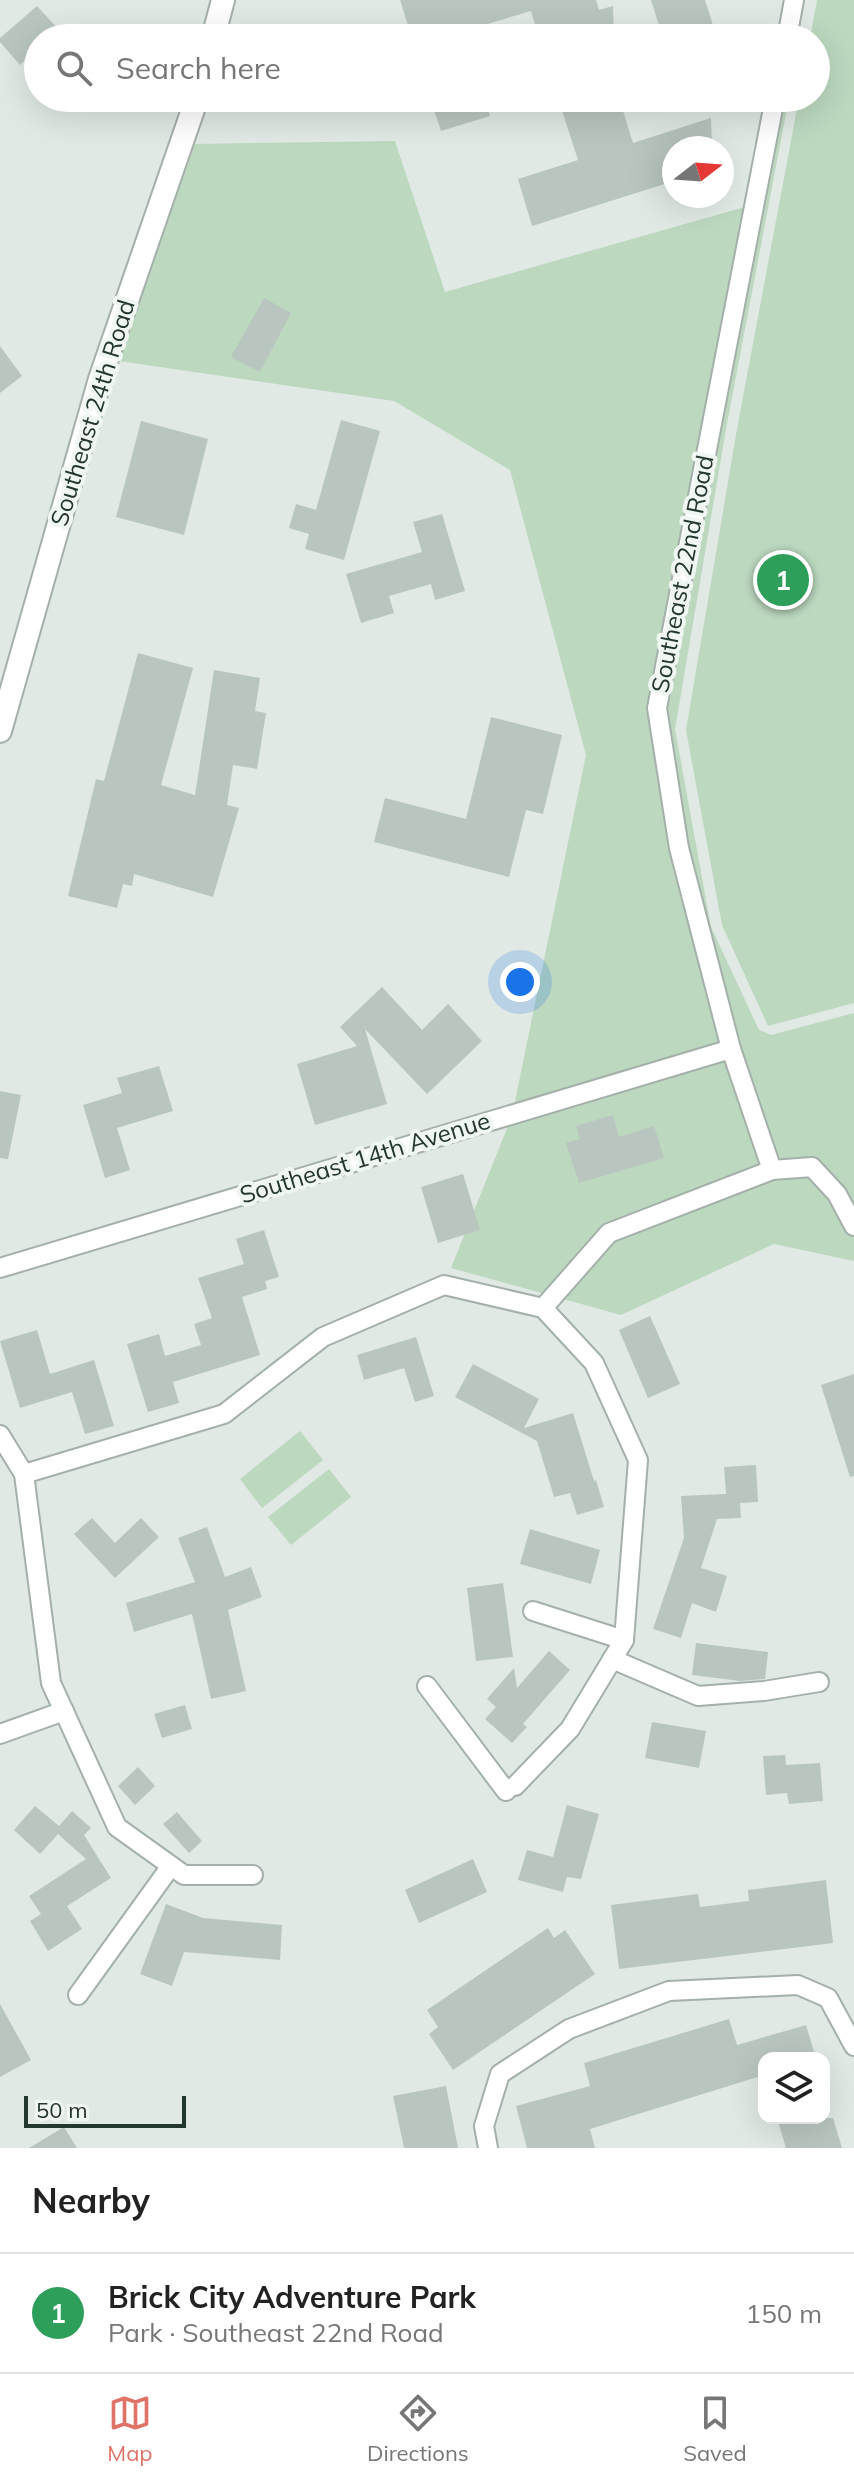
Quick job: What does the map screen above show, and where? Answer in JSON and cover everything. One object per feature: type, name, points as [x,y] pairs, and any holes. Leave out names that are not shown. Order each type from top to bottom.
[{"type":"street","points":[[217,24],[223,0]]},
{"type":"street","points":[[790,24],[794,0]]},
{"type":"street","name":"Southeast 24th Road","points":[[0,731],[100,379],[192,112]]},
{"type":"street","name":"Southeast 22nd Road","points":[[772,112],[657,708],[679,848],[731,1049],[772,1170]]},
{"type":"street","name":"Southeast 14th Avenue","points":[[0,1268],[731,1049]]},
{"type":"street","points":[[543,1308],[609,1233],[772,1170],[812,1167],[837,1194],[854,1226]]},
{"type":"street","points":[[24,1474],[224,1414],[323,1337],[444,1285],[543,1308],[594,1363],[638,1460],[624,1640],[570,1729],[510,1789],[427,1686]]},
{"type":"street","points":[[0,1435],[24,1474],[51,1683],[117,1827],[184,1875],[253,1875]]},
{"type":"street","points":[[533,1611],[624,1640]]},
{"type":"street","points":[[612,1659],[698,1696],[764,1691],[819,1682]]},
{"type":"street","points":[[0,1734],[64,1711]]},
{"type":"street","points":[[78,1995],[171,1866]]},
{"type":"street","points":[[488,2148],[484,2126],[500,2074],[569,2029],[669,1991],[798,1985],[828,1998],[854,2046]]},
{"type":"green space","points":[[817,0],[854,0],[854,1003],[768,1026],[722,925],[686,730],[737,429],[796,112],[830,112],[830,24],[813,24]]},
{"type":"green space","points":[[769,112],[786,112],[726,429],[675,729],[711,927],[759,1030],[771,1035],[854,1013],[854,1261],[774,1244],[621,1315],[451,1268],[512,1116],[586,755],[510,470],[394,401],[119,361],[195,144],[395,141],[445,292],[759,203]]},
{"type":"green space","points":[[300,1431],[323,1460],[262,1508],[240,1479]]},
{"type":"green space","points":[[329,1469],[351,1497],[291,1545],[268,1517]]},
{"type":"building","points":[[400,0],[596,0],[599,10],[613,6],[614,24],[535,24],[531,11],[487,24],[408,24]]},
{"type":"building","points":[[651,0],[705,0],[713,24],[659,24]]},
{"type":"building","points":[[37,6],[54,24],[24,24],[24,61],[20,65],[0,38]]},
{"type":"building","points":[[435,112],[489,112],[490,116],[441,131]]},
{"type":"building","points":[[563,112],[623,112],[633,143],[711,118],[712,136],[662,136],[662,185],[532,226],[518,179],[578,160]]},
{"type":"building","points":[[264,298],[291,313],[260,372],[231,357]]},
{"type":"building","points":[[0,346],[22,376],[0,393]]},
{"type":"building","points":[[341,420],[380,431],[344,560],[305,549],[309,534],[289,528],[296,504],[316,510]]},
{"type":"building","points":[[141,421],[208,439],[184,535],[116,517]]},
{"type":"building","points":[[442,514],[465,591],[435,600],[431,584],[389,596],[394,613],[361,623],[346,574],[422,552],[413,522]]},
{"type":"building","points":[[138,653],[193,668],[161,785],[195,795],[214,670],[260,678],[255,711],[266,713],[257,769],[233,765],[227,805],[239,808],[213,897],[134,874],[132,886],[123,884],[117,908],[68,896],[96,779],[104,781]]},
{"type":"building","points":[[491,717],[562,735],[543,814],[526,810],[509,877],[374,842],[385,798],[466,819]]},
{"type":"building","points":[[382,987],[422,1030],[448,1004],[482,1041],[427,1094],[365,1029],[387,1104],[315,1125],[297,1064],[357,1046],[340,1027]]},
{"type":"building","points":[[159,1066],[173,1111],[117,1128],[130,1170],[105,1178],[83,1105],[122,1093],[117,1078]]},
{"type":"building","points":[[0,1091],[21,1095],[8,1159],[0,1158]]},
{"type":"building","points":[[613,1115],[619,1137],[654,1126],[664,1158],[579,1183],[566,1143],[580,1139],[576,1126]]},
{"type":"building","points":[[463,1174],[480,1230],[438,1243],[421,1187]]},
{"type":"building","points":[[264,1230],[279,1277],[265,1281],[267,1289],[242,1297],[260,1355],[173,1382],[179,1403],[148,1412],[127,1344],[159,1334],[165,1356],[201,1345],[194,1324],[212,1318],[198,1278],[244,1264],[236,1239]]},
{"type":"building","points":[[650,1316],[680,1384],[648,1398],[619,1330]]},
{"type":"building","points":[[37,1330],[50,1374],[94,1360],[114,1426],[85,1434],[72,1392],[20,1408],[0,1341]]},
{"type":"building","points":[[416,1337],[434,1396],[415,1402],[404,1368],[364,1380],[357,1355]]},
{"type":"building","points":[[473,1364],[539,1399],[524,1428],[573,1413],[604,1507],[577,1515],[570,1493],[554,1497],[537,1441],[455,1397]]},
{"type":"building","points":[[854,1374],[854,1476],[850,1477],[821,1385]]},
{"type":"building","points":[[756,1465],[758,1502],[740,1503],[741,1518],[717,1519],[701,1568],[727,1576],[716,1612],[692,1603],[681,1638],[653,1629],[684,1538],[681,1496],[726,1494],[724,1467]]},
{"type":"building","points":[[92,1518],[115,1543],[141,1518],[159,1537],[115,1578],[74,1534]]},
{"type":"building","points":[[207,1527],[225,1577],[251,1567],[262,1597],[228,1610],[246,1691],[211,1699],[192,1614],[134,1632],[126,1603],[195,1582],[178,1538]]},
{"type":"building","points":[[530,1529],[600,1550],[591,1584],[520,1564]]},
{"type":"building","points":[[503,1583],[513,1657],[476,1661],[467,1588]]},
{"type":"building","points":[[696,1643],[768,1652],[765,1679],[740,1681],[692,1675]]},
{"type":"building","points":[[549,1651],[570,1670],[523,1724],[527,1727],[512,1743],[485,1719],[496,1707],[487,1699],[514,1668],[517,1688]]},
{"type":"building","points":[[185,1705],[192,1729],[162,1738],[154,1714]]},
{"type":"building","points":[[652,1722],[706,1731],[699,1768],[645,1758]]},
{"type":"building","points":[[785,1755],[786,1765],[820,1763],[823,1801],[789,1804],[787,1793],[766,1795],[763,1756]]},
{"type":"building","points":[[138,1767],[155,1786],[135,1805],[118,1786]]},
{"type":"building","points":[[567,1805],[599,1814],[581,1879],[567,1877],[563,1892],[518,1880],[527,1850],[553,1857]]},
{"type":"building","points":[[35,1806],[59,1826],[72,1811],[91,1828],[84,1835],[111,1878],[67,1906],[82,1929],[48,1951],[30,1921],[41,1914],[29,1896],[86,1859],[58,1834],[40,1854],[14,1830]]},
{"type":"building","points":[[177,1812],[202,1841],[189,1853],[163,1824]]},
{"type":"building","points":[[473,1859],[487,1892],[419,1923],[405,1890]]},
{"type":"building","points":[[826,1880],[833,1943],[619,1969],[611,1905],[698,1894],[700,1907],[749,1901],[748,1890]]},
{"type":"building","points":[[166,1904],[203,1918],[282,1925],[280,1960],[184,1952],[172,1986],[140,1974]]},
{"type":"building","points":[[548,1928],[554,1938],[565,1930],[595,1974],[453,2070],[429,2034],[438,2027],[427,2010]]},
{"type":"building","points":[[0,2004],[31,2060],[0,2077]]},
{"type":"building","points":[[729,2019],[737,2045],[806,2025],[814,2052],[758,2052],[758,2077],[590,2129],[595,2148],[527,2148],[516,2106],[590,2086],[584,2063]]},
{"type":"building","points":[[446,2086],[458,2148],[404,2148],[393,2096]]},
{"type":"building","points":[[830,2118],[833,2118],[842,2148],[786,2148],[779,2124],[830,2124]]},
{"type":"building","points":[[64,2127],[77,2148],[29,2148]]},
{"type":"place","name":"Brick City Adventure Park","points":[[783,580]]}]
